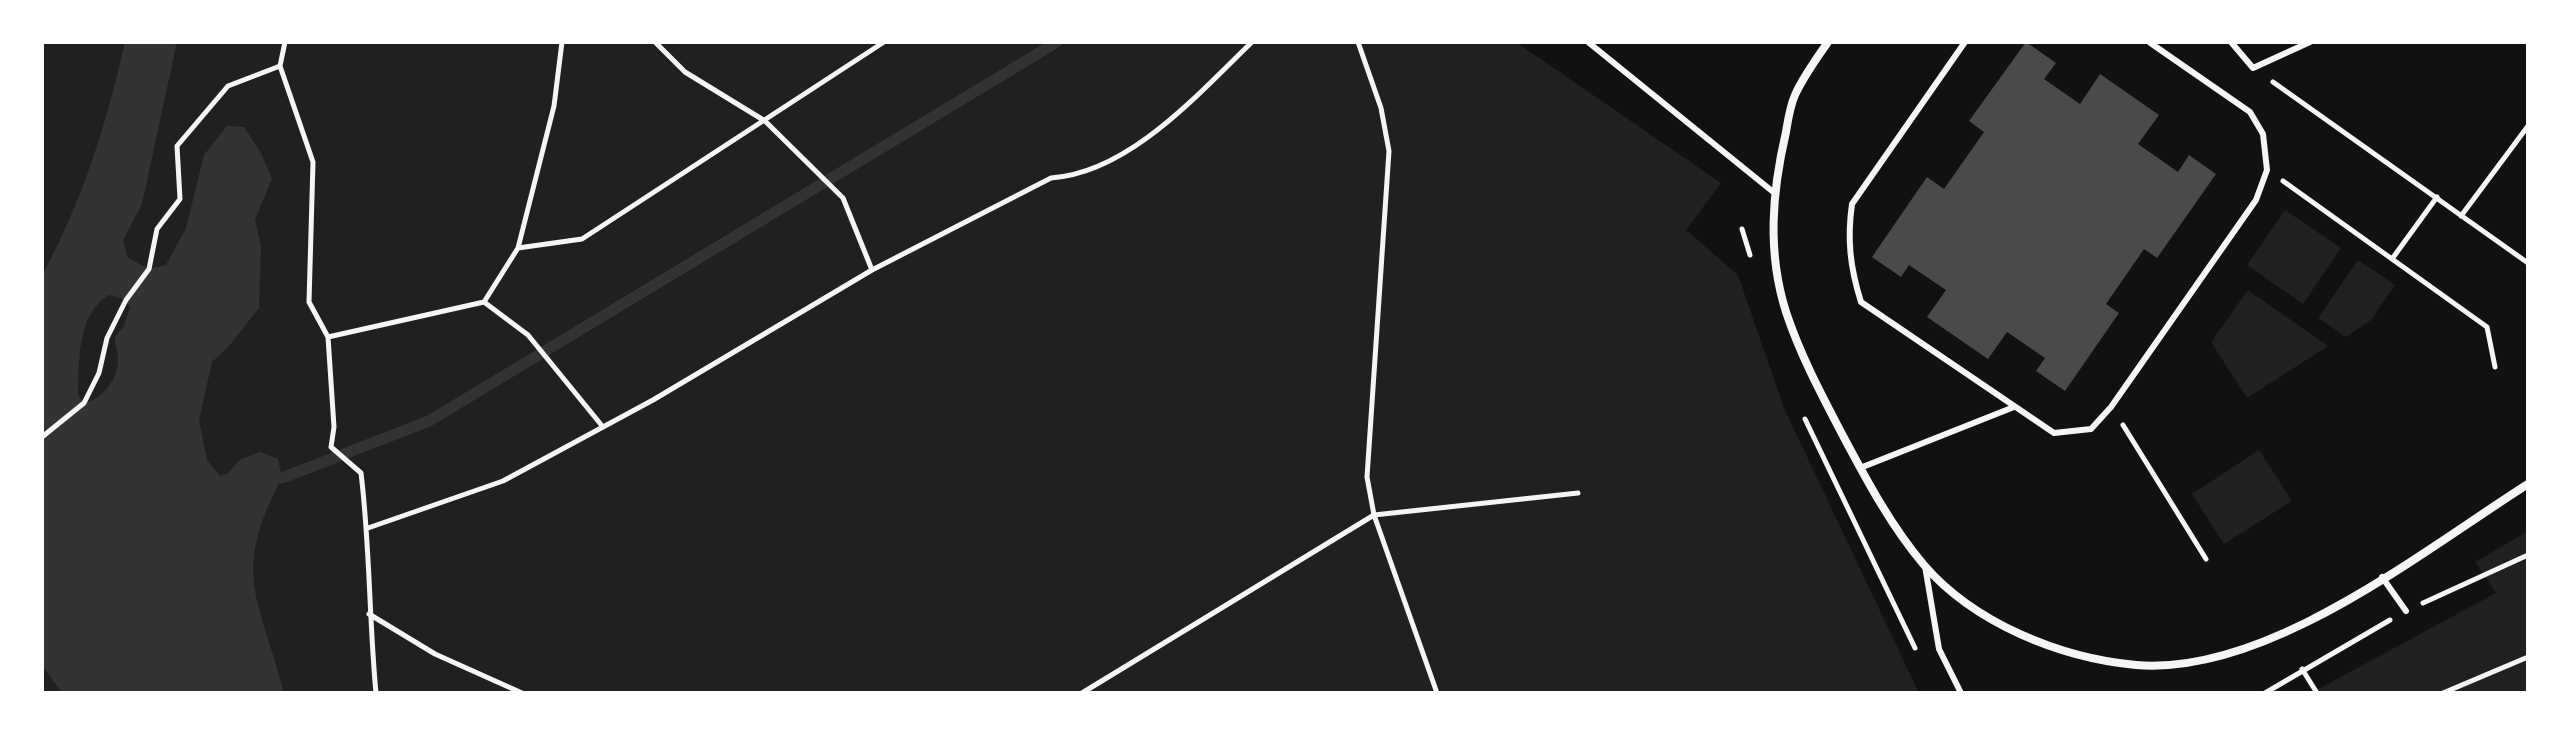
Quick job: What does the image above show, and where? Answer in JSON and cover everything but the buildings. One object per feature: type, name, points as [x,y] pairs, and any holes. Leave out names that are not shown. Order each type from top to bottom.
[{"type":"street","points":[[1828,42],[1794,97],[1772,191],[1775,251],[1785,309],[1809,370],[1860,468],[1925,566],[1969,603],[2017,633],[2074,654],[2137,665],[2199,662],[2251,648],[2303,625],[2528,484]]},
{"type":"lane","points":[[1588,42],[1772,191]]},
{"type":"lane","points":[[1965,42],[1852,204],[1848,233],[1850,269],[1861,302],[2054,433],[2091,429],[2111,407],[2256,200],[2267,170],[2263,134],[2250,112],[2149,42]]},
{"type":"lane","points":[[2231,42],[2253,68],[2310,42]]},
{"type":"lane","points":[[1860,468],[2014,407]]},
{"type":"lane","points":[[1925,566],[1939,649],[1961,693]]},
{"type":"lane","points":[[2382,577],[2406,611]]},
{"type":"path","points":[[285,42],[280,66],[313,162],[309,302],[328,337],[334,427],[331,447],[361,473],[368,528],[368,613],[376,693]]},
{"type":"path","points":[[328,337],[484,302],[518,248],[554,106],[562,42]]},
{"type":"path","points":[[655,42],[685,72],[765,121],[843,198],[872,270]]},
{"type":"path","points":[[518,248],[582,239],[884,42]]},
{"type":"path","points":[[368,528],[503,481],[603,427],[872,270],[1051,178],[1080,176],[1169,123],[1252,42]]},
{"type":"path","points":[[1358,42],[1381,108],[1389,151],[1367,477],[1374,515],[1437,693]]},
{"type":"path","points":[[42,437],[84,403],[99,373],[107,338],[126,300],[149,269],[157,229],[180,199],[177,146],[228,86],[280,66]]},
{"type":"path","points":[[2253,68],[2528,263]]},
{"type":"path","points":[[2461,216],[2528,126]]},
{"type":"path","points":[[2267,170],[2487,327],[2495,367]]},
{"type":"path","points":[[2392,259],[2437,197]]},
{"type":"path","points":[[484,302],[528,335],[603,427]]},
{"type":"path","points":[[2111,407],[2206,559]]},
{"type":"path","points":[[1082,693],[1277,578],[1374,515],[1578,493]]},
{"type":"path","points":[[368,613],[435,654],[522,693]]},
{"type":"path","points":[[2443,693],[2528,657]]},
{"type":"path","points":[[2302,669],[2317,693]]},
{"type":"shaded area","points":[[42,42],[1516,42],[1721,183],[1686,230],[1738,275],[1784,408],[1919,693],[42,693]]},
{"type":"shaded area","points":[[125,42],[177,42],[142,204],[123,240],[128,258],[149,269],[166,265],[186,228],[204,155],[227,126],[244,127],[261,153],[272,179],[255,219],[261,246],[259,308],[212,362],[199,420],[207,460],[220,476],[228,473],[241,459],[260,452],[278,459],[282,478],[266,511],[253,564],[259,609],[284,693],[62,693],[42,665],[42,276],[81,190]],"holes":[[[109,295],[126,300],[130,308],[124,326],[115,337],[118,357],[116,373],[103,392],[84,403],[78,394],[85,326],[99,303]]]},
{"type":"shaded area","points":[[2285,210],[2341,248],[2303,304],[2247,265]]},
{"type":"shaded area","points":[[2358,260],[2395,285],[2371,320],[2346,337],[2318,318]]},
{"type":"shaded area","points":[[2248,290],[2328,346],[2247,398],[2211,342]]},
{"type":"shaded area","points":[[2259,450],[2292,501],[2224,544],[2192,494]]},
{"type":"shaded area","points":[[2528,531],[2528,693],[2311,693],[2496,593],[2475,562]]},
{"type":"waterway","points":[[282,478],[429,421],[1057,42]]}]
